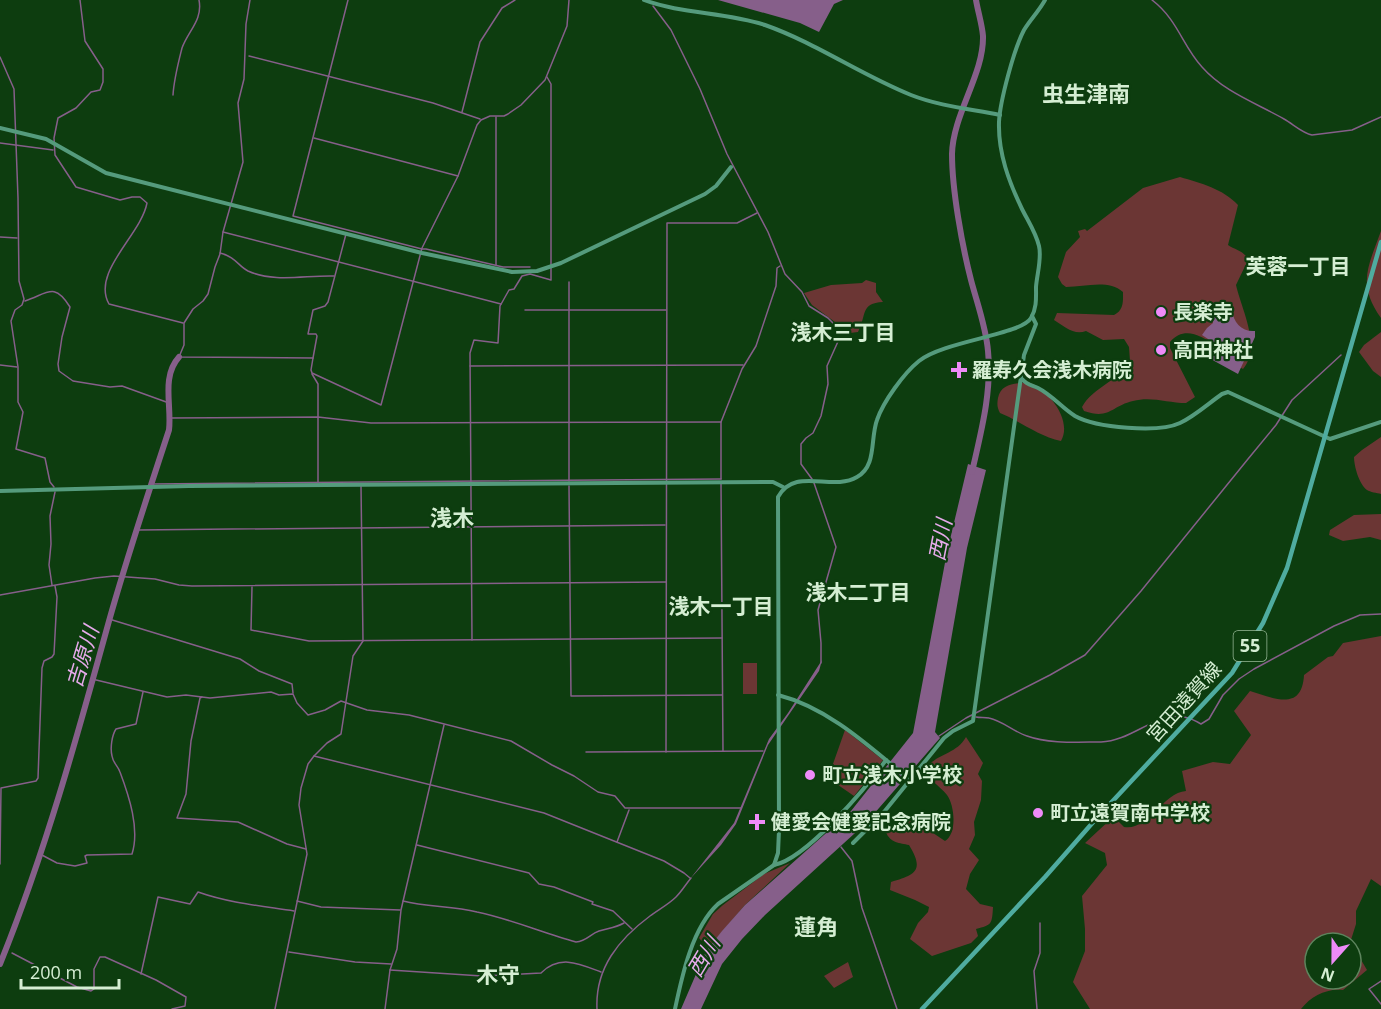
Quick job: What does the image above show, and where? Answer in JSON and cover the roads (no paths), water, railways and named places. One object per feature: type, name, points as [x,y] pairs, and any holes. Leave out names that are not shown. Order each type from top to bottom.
[{"type":"main road","name":"宮田遠賀線","points":[[922,1009],[1232,673],[1251,644],[1275,599],[1287,568],[1381,243]]},
{"type":"street","points":[[646,0],[661,6],[715,13],[765,25],[912,95],[1000,115]]},
{"type":"street","points":[[774,865],[778,853],[779,830],[777,496],[783,488],[798,481],[853,479],[865,471],[871,458],[874,428],[880,412],[906,374],[920,360],[934,351],[1022,326],[1032,316],[1036,299],[1040,250],[1006,169],[1001,144],[1000,115],[1018,46],[1025,29],[1045,0]]},
{"type":"street","points":[[0,128],[46,139],[106,173],[412,250],[512,272],[537,271],[583,253],[705,194],[716,186],[731,167]]},
{"type":"street","points":[[853,843],[884,812],[909,778],[944,738],[973,721],[1024,354],[1036,324],[1032,316]]},
{"type":"street","points":[[1022,379],[1026,384],[1038,388],[1074,415],[1084,420],[1110,426],[1172,426],[1181,423],[1228,392],[1330,439],[1381,422]]},
{"type":"street","points":[[0,491],[189,486],[773,482],[783,488]]},
{"type":"street","points":[[778,695],[797,700],[853,732],[909,778]]},
{"type":"street","points":[[675,1009],[689,954],[706,918],[718,904],[774,865],[791,858],[821,833],[888,762]]},
{"type":"water","points":[[718,0],[843,0],[834,4],[819,32],[800,23]]},
{"type":"water","points":[[1219,303],[1232,309],[1239,326],[1255,331],[1255,337],[1238,374],[1207,357],[1213,348],[1208,339],[1202,335],[1213,323],[1213,308]]},
{"type":"water","points":[[968,464],[986,470],[967,548],[935,732],[940,738],[866,823],[765,915],[742,939],[722,964],[701,1009],[681,1009],[706,951],[722,931],[745,905],[851,811],[913,733],[947,552]]},
{"type":"water","points":[[822,660],[819,671],[768,745],[736,824],[721,845],[690,879],[734,823],[769,739]]},
{"type":"waterway","points":[[80,0],[85,41],[103,69],[103,82],[100,90],[91,92],[76,108],[58,118],[54,138],[55,155],[76,187],[120,200],[140,197],[147,203],[136,228],[106,279],[105,292],[109,304],[183,323]]},
{"type":"waterway","points":[[173,95],[182,48],[199,14],[199,0]]},
{"type":"waterway","points":[[250,0],[246,24],[244,79],[238,103],[243,162],[208,294],[193,309],[184,323],[184,345],[179,357],[313,358],[312,373],[381,405],[422,248],[458,176],[477,125],[481,120],[490,116],[508,114],[521,105],[545,80],[567,26],[569,0]]},
{"type":"waterway","points":[[348,0],[293,216],[503,267],[530,267]]},
{"type":"waterway","points":[[462,112],[480,42],[502,8],[515,0]]},
{"type":"waterway","name":"西川","points":[[972,472],[987,397],[989,366],[987,342],[961,234],[952,154],[957,124],[979,65],[982,50],[983,36],[976,0]]},
{"type":"waterway","points":[[1152,0],[1168,16],[1195,59],[1211,76],[1230,90],[1305,132],[1312,135],[1352,130],[1381,117]]},
{"type":"waterway","points":[[653,6],[671,30],[700,89],[727,154],[768,232],[785,274],[802,292],[809,306],[828,318],[840,330],[840,337],[827,366],[828,384],[821,416],[813,433],[801,444],[801,464],[812,479]]},
{"type":"waterway","points":[[249,56],[433,103],[480,119]]},
{"type":"waterway","points":[[0,57],[14,89],[19,281],[24,299],[22,305],[15,310],[11,321],[18,367],[18,402],[23,412],[16,449],[45,458],[50,482],[54,487]]},
{"type":"waterway","points":[[472,640],[470,353],[474,340],[498,343],[500,306],[509,290],[514,289],[522,276],[530,274],[551,280],[551,84],[547,77]]},
{"type":"waterway","points":[[496,117],[496,265]]},
{"type":"waterway","points":[[314,138],[458,176]]},
{"type":"waterway","points":[[0,143],[53,150]]},
{"type":"waterway","points":[[666,752],[667,223],[737,223],[757,213]]},
{"type":"waterway","points":[[223,232],[501,304]]},
{"type":"waterway","points":[[313,358],[317,336],[308,334],[313,310],[325,306],[328,302],[346,234]]},
{"type":"waterway","points":[[0,237],[17,238]]},
{"type":"waterway","points":[[220,253],[258,275],[279,278],[334,276]]},
{"type":"waterway","points":[[721,479],[721,422],[742,369],[756,346],[776,286],[777,268],[780,266]]},
{"type":"waterway","points":[[569,282],[569,481]]},
{"type":"waterway","points":[[25,301],[45,293],[55,292],[70,307],[58,364],[59,371],[73,381],[110,387],[122,386],[169,403]]},
{"type":"waterway","points":[[525,310],[666,310]]},
{"type":"waterway","points":[[939,736],[966,718],[1085,655],[1141,591],[1276,425],[1292,400],[1341,355]]},
{"type":"waterway","name":"吉原川","points":[[0,964],[46,837],[123,573],[169,430],[170,373],[179,357]]},
{"type":"waterway","points":[[0,365],[17,367]]},
{"type":"waterway","points":[[470,366],[743,365]]},
{"type":"waterway","points":[[312,374],[318,384],[318,482]]},
{"type":"waterway","points":[[170,418],[318,417],[371,423],[721,422]]},
{"type":"waterway","points":[[151,484],[721,479]]},
{"type":"waterway","points":[[814,483],[836,547],[818,610],[821,663]]},
{"type":"waterway","points":[[721,484],[723,751]]},
{"type":"waterway","points":[[275,1009],[307,854],[299,805],[301,788],[308,764],[327,743],[341,734],[353,656],[363,641],[361,486]]},
{"type":"waterway","points":[[569,486],[571,696],[722,695]]},
{"type":"waterway","points":[[52,585],[49,565],[50,516],[55,492]]},
{"type":"waterway","points":[[137,530],[665,525]]},
{"type":"waterway","points":[[0,595],[114,576],[155,579],[192,586],[666,582]]},
{"type":"waterway","points":[[0,864],[1,788],[36,781],[38,778],[42,668],[44,661],[54,654],[57,597],[55,586]]},
{"type":"waterway","points":[[252,587],[251,630],[309,641],[722,638]]},
{"type":"waterway","points":[[976,717],[994,719],[1036,739],[1064,742],[1112,740],[1153,722],[1173,717],[1186,717],[1201,724],[1209,719],[1223,695],[1239,679],[1254,669],[1334,626],[1360,615],[1381,614]]},
{"type":"waterway","points":[[109,619],[240,659],[259,671],[292,684],[293,693]]},
{"type":"waterway","points":[[92,679],[167,697],[186,695],[210,698],[271,692],[279,695],[293,694],[297,703],[308,715],[325,710],[341,701],[367,710],[409,715],[511,741],[598,792],[615,796],[625,808],[741,808]]},
{"type":"waterway","points":[[40,854],[57,863],[75,866],[87,863],[85,856],[87,855],[132,854],[134,823],[127,791],[111,753],[111,746],[116,729],[136,724],[143,692]]},
{"type":"waterway","points":[[202,697],[191,741],[186,794],[177,818],[238,822],[287,844],[306,849]]},
{"type":"waterway","points":[[385,1009],[390,970],[397,949],[401,910],[444,725]]},
{"type":"waterway","points":[[586,752],[763,751]]},
{"type":"waterway","points":[[314,756],[544,813],[664,861],[690,878]]},
{"type":"waterway","points":[[617,842],[629,810]]},
{"type":"waterway","points":[[417,845],[529,873],[539,884],[554,887],[613,911],[632,929]]},
{"type":"waterway","points":[[841,847],[852,861],[862,908],[897,1009]]},
{"type":"waterway","points":[[597,1009],[600,980],[611,956],[628,934],[673,900],[691,878]]},
{"type":"waterway","points":[[141,974],[158,897],[190,904],[198,892],[234,902],[294,911]]},
{"type":"waterway","points":[[297,901],[321,907],[400,910]]},
{"type":"waterway","points":[[403,901],[490,915],[576,942],[624,923]]},
{"type":"waterway","points":[[1037,1009],[1034,971],[1040,953],[1040,923]]},
{"type":"waterway","points":[[289,952],[355,962],[391,964]]},
{"type":"waterway","points":[[12,953],[77,987],[91,991],[94,989],[94,969],[100,957],[105,957],[156,980],[186,997],[185,1006],[172,1009]]},
{"type":"waterway","points":[[390,970],[482,976],[541,973],[555,964],[570,962],[601,972]]},
{"type":"waterway","points":[[1381,981],[1369,989],[1381,1004]]},
{"type":"place","name":"長楽寺","points":[[1161,312]]},
{"type":"place","name":"高田神社","points":[[1161,350]]},
{"type":"place","name":"羅寿久会浅木病院","points":[[959,370]]},
{"type":"place","name":"町立浅木小学校","points":[[810,775]]},
{"type":"place","name":"町立遠賀南中学校","points":[[1038,813]]},
{"type":"place","name":"健愛会健愛記念病院","points":[[757,822]]},
{"type":"district","name":"虫生津南","points":[[1086,94]]},
{"type":"district","name":"芙蓉一丁目","points":[[1298,267]]},
{"type":"district","name":"浅木三丁目","points":[[843,333]]},
{"type":"district","name":"浅木","points":[[452,518]]},
{"type":"district","name":"浅木二丁目","points":[[858,593]]},
{"type":"district","name":"浅木一丁目","points":[[721,607]]},
{"type":"district","name":"蓮角","points":[[816,927]]},
{"type":"district","name":"木守","points":[[498,975]]}]
